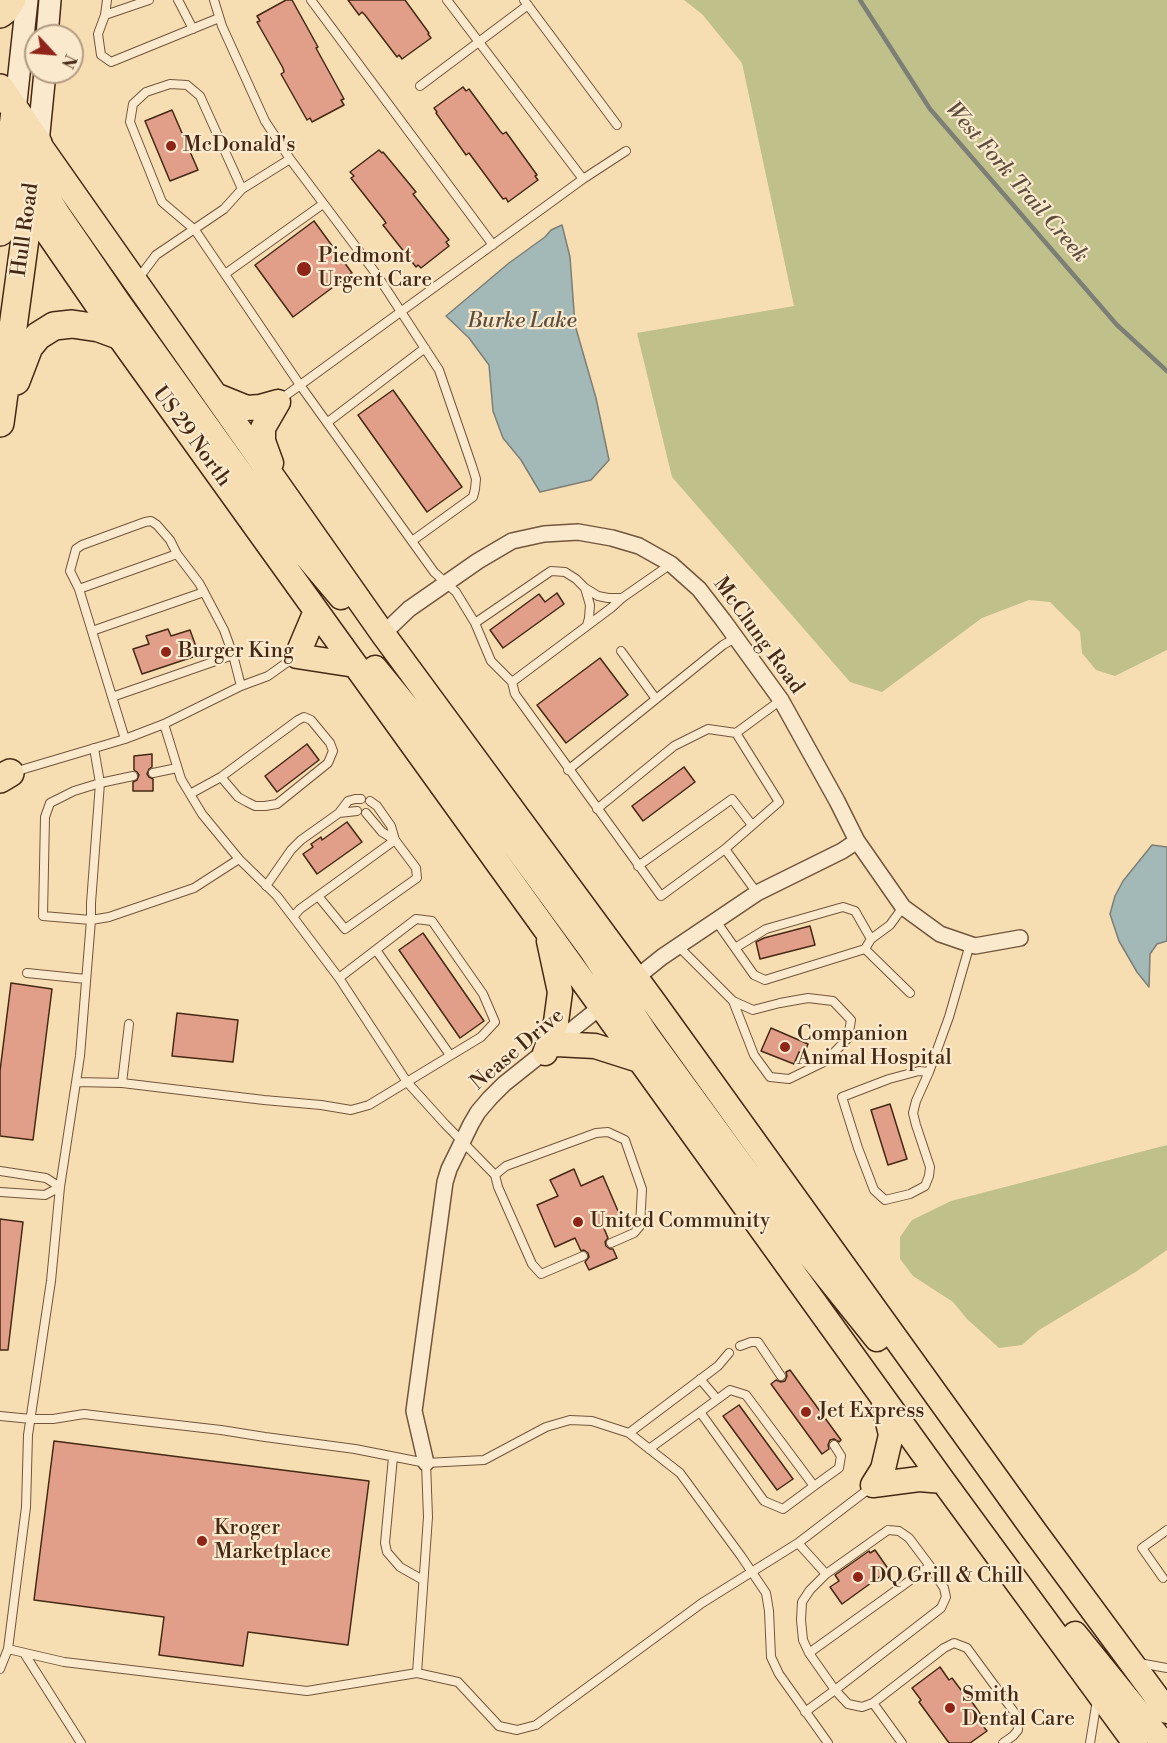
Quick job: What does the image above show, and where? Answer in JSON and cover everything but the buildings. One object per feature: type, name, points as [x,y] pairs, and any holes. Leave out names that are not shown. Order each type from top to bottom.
[{"type":"highway","points":[[0,14],[12,0]]},
{"type":"highway","points":[[0,88],[29,206]]},
{"type":"highway","name":"Hull Road","points":[[0,232],[15,148]]},
{"type":"highway","name":"Hull Road","points":[[0,423],[29,206]]},
{"type":"highway","points":[[0,423],[29,347],[38,336],[54,326],[72,324],[99,328],[118,335]]},
{"type":"main road","name":"Hull Road","points":[[15,148],[27,0]]},
{"type":"main road","points":[[48,24],[50,0]]},
{"type":"main road","name":"Hull Road","points":[[15,148],[40,84]]},
{"type":"main road","points":[[15,148],[136,283],[279,485],[383,634],[619,992],[639,1060],[1135,1743]]},
{"type":"main road","points":[[15,148],[118,302],[264,506],[359,618],[383,634]]},
{"type":"main road","name":"US 29 North","points":[[29,206],[118,335],[545,928],[619,992]]},
{"type":"main road","points":[[215,395],[247,408],[278,402]]},
{"type":"main road","points":[[278,402],[265,422],[263,441],[279,485]]},
{"type":"main road","points":[[355,665],[297,656],[323,621],[364,655],[433,737],[585,941],[619,992],[948,1412],[1167,1712]]},
{"type":"main road","points":[[545,928],[561,992],[550,1048],[595,1046],[639,1060]]},
{"type":"main road","points":[[873,1485],[883,1469],[891,1435],[883,1397]]},
{"type":"main road","points":[[873,1485],[919,1479],[943,1481]]},
{"type":"main road","points":[[1019,1584],[1036,1589],[1043,1595],[1163,1743]]},
{"type":"street","name":"McClung Road","points":[[383,634],[408,609],[512,541],[544,534],[578,532],[639,546],[671,564],[699,589],[781,700],[857,841],[903,907],[940,934],[975,946],[1020,938]]},
{"type":"street","name":"Nease Drive","points":[[426,1463],[414,1411],[445,1182],[452,1162],[478,1112],[504,1084],[678,946],[757,894],[842,851],[857,841]]},
{"type":"lane","points":[[107,0],[105,15],[98,34],[101,55],[111,62],[219,18]]},
{"type":"lane","points":[[105,15],[149,0]]},
{"type":"lane","points":[[178,0],[194,29]]},
{"type":"lane","points":[[214,0],[219,18],[265,121],[290,159],[377,275],[439,370],[472,466],[476,489],[473,497],[412,541]]},
{"type":"lane","points":[[311,0],[493,245]]},
{"type":"lane","points":[[447,0],[583,180]]},
{"type":"lane","points":[[420,86],[526,3],[617,125]]},
{"type":"lane","points":[[242,189],[200,96],[187,85],[170,84],[146,92],[134,104],[130,122],[162,202],[195,230],[300,385],[434,572],[456,592],[476,623],[491,661],[512,681],[515,694],[661,896],[725,849],[779,802],[736,734]]},
{"type":"lane","points":[[278,402],[626,151]]},
{"type":"lane","points":[[136,283],[156,255],[224,209],[242,189],[290,159]]},
{"type":"lane","points":[[225,274],[323,204]]},
{"type":"lane","points":[[328,422],[425,348]]},
{"type":"lane","points":[[125,740],[79,589],[70,571],[76,549],[82,545],[152,521],[157,525],[170,540],[177,554],[204,592],[224,630],[242,686]]},
{"type":"lane","points":[[79,589],[177,554]]},
{"type":"lane","points":[[512,681],[671,564]]},
{"type":"lane","points":[[476,623],[551,571],[565,572],[598,596],[622,598]]},
{"type":"lane","points":[[585,588],[590,605],[590,618],[586,627]]},
{"type":"lane","points":[[92,631],[204,592]]},
{"type":"lane","points":[[568,770],[723,645],[735,638]]},
{"type":"lane","points":[[621,651],[656,699]]},
{"type":"lane","points":[[112,697],[233,655]]},
{"type":"lane","points":[[3,774],[125,740],[268,676],[297,656]]},
{"type":"lane","points":[[597,809],[674,746],[708,729],[736,734],[781,700]]},
{"type":"lane","points":[[190,794],[221,777],[304,717],[311,720],[330,743],[333,751],[328,763],[277,804],[255,806],[246,802],[238,797],[221,777]]},
{"type":"lane","points":[[164,724],[181,779],[202,814],[239,859],[293,917],[339,978],[407,1082],[495,1175],[531,1264],[541,1274],[583,1256]]},
{"type":"lane","points":[[0,1669],[8,1649],[26,1507],[28,1435],[51,1281],[60,1187],[77,1082],[100,783],[94,748]]},
{"type":"lane","points":[[153,773],[177,768]]},
{"type":"lane","points":[[134,776],[74,791],[50,803],[45,817],[43,916],[91,920],[109,917],[194,888],[239,859]]},
{"type":"lane","points":[[266,886],[291,850],[301,840],[339,813],[348,801],[361,799]]},
{"type":"lane","points":[[638,866],[732,799],[752,825]]},
{"type":"lane","points":[[318,896],[345,928],[417,878],[416,868],[396,840],[391,826],[377,806],[370,801]]},
{"type":"lane","points":[[339,813],[357,811]]},
{"type":"lane","points":[[366,813],[382,832],[396,840]]},
{"type":"lane","points":[[293,917],[300,909],[396,840]]},
{"type":"lane","points":[[725,849],[757,894]]},
{"type":"lane","points":[[735,948],[766,929],[843,907],[855,911],[871,939]]},
{"type":"lane","points":[[716,921],[754,975],[765,980],[865,949],[871,939],[890,925],[903,907]]},
{"type":"lane","points":[[77,1082],[122,1083],[351,1110],[369,1105],[481,1037],[495,1022],[483,994],[432,921],[416,919],[339,978]]},
{"type":"lane","points":[[929,1072],[919,1071],[889,1079],[842,1097],[874,1190],[885,1200],[910,1194],[925,1186],[929,1176],[930,1167],[913,1113],[916,1101],[929,1072],[949,1017],[970,944]]},
{"type":"lane","points":[[678,946],[733,1001],[753,1010],[808,998],[833,1001],[851,1020],[848,1038],[826,1061],[789,1079],[770,1077],[754,1055],[733,1001]]},
{"type":"lane","points":[[865,949],[910,993]]},
{"type":"lane","points":[[376,950],[450,1055]]},
{"type":"lane","points":[[27,973],[86,979]]},
{"type":"lane","points":[[122,1083],[129,1024]]},
{"type":"lane","points":[[495,1175],[506,1166],[596,1133],[608,1132],[625,1140],[642,1188],[640,1226],[634,1233],[611,1243]]},
{"type":"lane","points":[[0,1172],[46,1178],[60,1187]]},
{"type":"lane","points":[[0,1192],[45,1195],[60,1187]]},
{"type":"lane","points":[[742,1349],[751,1342],[758,1342],[781,1376]]},
{"type":"lane","points":[[629,1433],[732,1356]]},
{"type":"lane","points":[[700,1379],[717,1399]]},
{"type":"lane","points":[[649,1449],[730,1390],[746,1395],[814,1486]]},
{"type":"lane","points":[[700,1412],[764,1501],[783,1509],[839,1468],[841,1456],[834,1445]]},
{"type":"lane","points":[[0,1416],[53,1419],[84,1414],[355,1449],[426,1463],[484,1460],[546,1427],[570,1420],[592,1420],[629,1433],[680,1473],[766,1593],[771,1658],[779,1674],[828,1743]]},
{"type":"lane","points":[[393,1457],[385,1543],[387,1552],[400,1567],[423,1580]]},
{"type":"lane","points":[[417,1673],[428,1517],[426,1463]]},
{"type":"lane","points":[[8,1649],[64,1662],[307,1691],[417,1673],[458,1682],[499,1726],[517,1730],[536,1725],[702,1603],[798,1543],[873,1485]]},
{"type":"lane","points":[[805,1712],[835,1690],[941,1608],[946,1597],[944,1588],[909,1538],[899,1531],[888,1530],[826,1574],[810,1590],[802,1602],[801,1620],[803,1640],[809,1653],[835,1690],[848,1704],[862,1707],[873,1703],[944,1648],[954,1643],[967,1648],[1017,1716],[1018,1730],[1003,1743]]},
{"type":"lane","points":[[1163,1578],[1142,1548],[1167,1530]]},
{"type":"lane","points":[[798,1543],[826,1574]]},
{"type":"lane","points":[[809,1653],[930,1566]]},
{"type":"lane","points":[[24,1653],[81,1743]]},
{"type":"lane","points":[[1130,1661],[1167,1668]]},
{"type":"lane","points":[[1090,1743],[1098,1692]]},
{"type":"lane","points":[[873,1703],[902,1743]]},
{"type":"green space","points":[[684,0],[1167,0],[1167,650],[1115,676],[1096,670],[1082,653],[1080,632],[1050,602],[1029,600],[982,618],[882,692],[850,682],[672,477],[637,333],[794,306],[742,63],[702,14]]},
{"type":"green space","points":[[1167,1145],[1167,1250],[1137,1271],[1039,1330],[1022,1345],[999,1348],[967,1319],[953,1302],[913,1276],[900,1259],[900,1237],[912,1220],[951,1201]]},
{"type":"water","name":"Burke Lake","points":[[562,225],[570,257],[575,325],[596,398],[609,460],[591,480],[540,492],[521,460],[503,438],[493,411],[489,365],[469,338],[446,316],[551,230]]},
{"type":"water","points":[[1152,845],[1167,847],[1167,941],[1157,944],[1150,954],[1149,987],[1137,972],[1119,941],[1110,914],[1115,896],[1123,881]]},
{"type":"waterway","name":"West Fork Trail Creek","points":[[860,0],[930,109],[1117,325],[1167,371]]},
{"type":"place","name":"McDonald's","points":[[171,146]]},
{"type":"place","name":"Piedmont Urgent Care","points":[[304,269]]},
{"type":"place","name":"Burger King","points":[[166,652]]},
{"type":"place","name":"Companion Animal Hospital","points":[[785,1047]]},
{"type":"place","name":"United Community","points":[[578,1222]]},
{"type":"place","name":"Jet Express","points":[[806,1412]]},
{"type":"place","name":"Kroger Marketplace","points":[[202,1541]]},
{"type":"place","name":"DQ Grill & Chill","points":[[858,1577]]},
{"type":"place","name":"Smith Dental Care","points":[[950,1708]]}]
